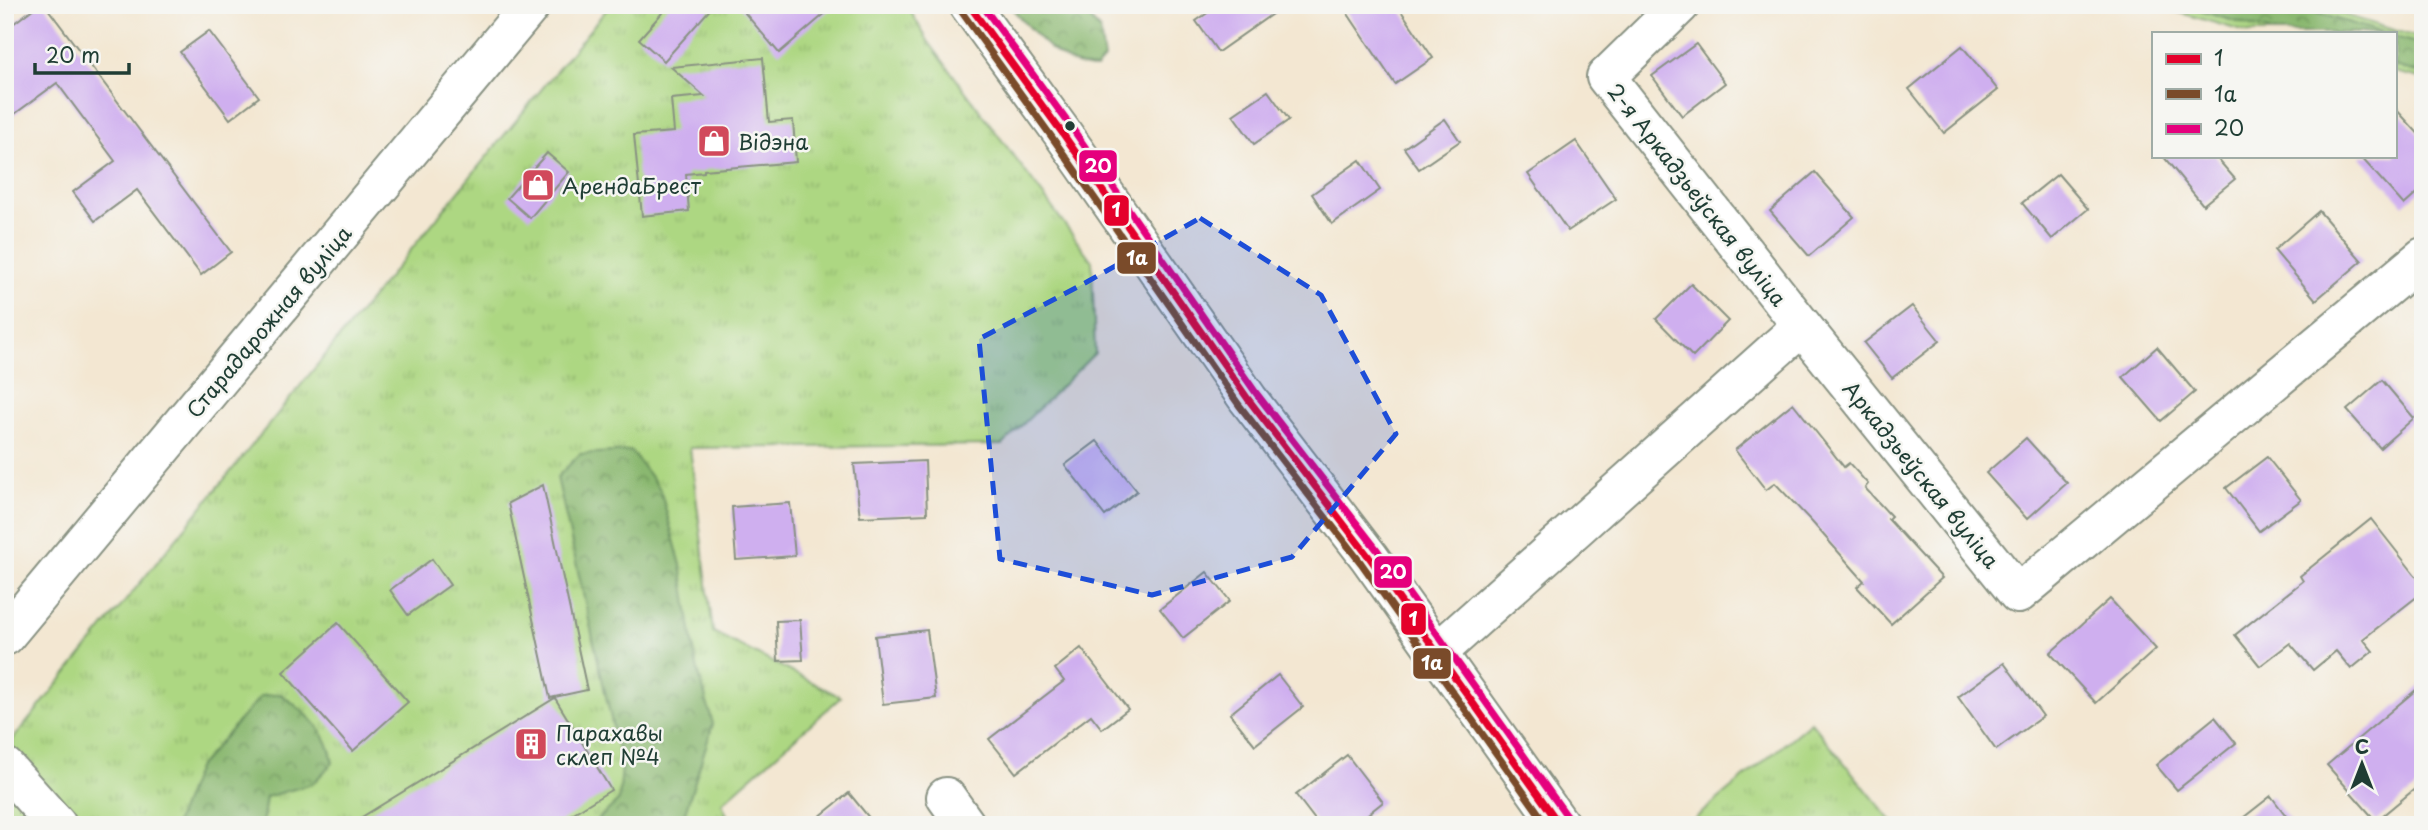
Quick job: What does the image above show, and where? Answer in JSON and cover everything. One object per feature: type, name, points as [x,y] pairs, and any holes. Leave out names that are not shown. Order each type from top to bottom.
[{"type":"street","name":"Старадарожная вуліца","points":[[5,636],[531,5]]},
{"type":"street","points":[[969,5],[1063,134],[1248,399],[1438,652],[1560,825]]},
{"type":"street","name":"2-я Аркадзьеўская вуліца","points":[[1680,5],[1606,77],[1802,326]]},
{"type":"street","name":"Аркадзьеўская вуліца","points":[[1802,326],[2018,594],[2423,257]]},
{"type":"street","points":[[1438,652],[1802,326]]},
{"type":"street","points":[[5,767],[57,825]]},
{"type":"highlighted area","points":[[1200,218],[1321,295],[1396,434],[1292,557],[1152,595],[1000,559],[979,339]]},
{"type":"green space","points":[[610,5],[907,5],[928,41],[1092,261],[1095,353],[1002,445],[690,448],[713,632],[841,697],[722,803],[731,825],[5,825],[5,749]]},
{"type":"green space","points":[[1009,5],[1080,5],[1100,31],[1104,59],[1096,68],[1070,61],[1047,46]]},
{"type":"green space","points":[[2154,5],[2312,5],[2423,39],[2423,79],[2396,72],[2396,32],[2246,32]]},
{"type":"green space","points":[[2179,5],[2290,5],[2381,32],[2272,32]]},
{"type":"green space","points":[[2396,37],[2423,45],[2423,74],[2396,66]]},
{"type":"green space","points":[[631,451],[660,489],[681,565],[696,663],[713,724],[681,825],[592,825],[619,800],[622,768],[557,477],[580,454]]},
{"type":"green space","points":[[281,694],[315,723],[326,741],[333,763],[312,784],[266,797],[262,825],[175,825],[197,768],[261,696]]},
{"type":"green space","points":[[1811,722],[1895,825],[1687,825]]},
{"type":"building","points":[[38,5],[45,5],[231,252],[201,275],[137,190],[95,221],[73,192],[115,161],[57,83],[5,121],[5,30]]},
{"type":"building","points":[[669,5],[714,5],[664,61],[639,39]]},
{"type":"building","points":[[738,5],[835,5],[779,53]]},
{"type":"building","points":[[1219,5],[1285,5],[1218,52],[1196,21]]},
{"type":"building","points":[[1342,5],[1397,5],[1433,58],[1395,84]]},
{"type":"building","points":[[209,31],[259,97],[230,119],[180,52]]},
{"type":"building","points":[[1696,44],[1725,83],[1682,116],[1652,76]]},
{"type":"building","points":[[1962,46],[1998,90],[1944,133],[1909,89]]},
{"type":"building","name":"Відэна","points":[[763,58],[769,122],[793,120],[796,162],[686,174],[689,211],[642,216],[634,135],[674,132],[671,99],[704,96],[671,67]]},
{"type":"building","points":[[1268,91],[1289,120],[1254,144],[1233,115]]},
{"type":"building","points":[[2396,109],[2423,139],[2423,188],[2404,205],[2362,158],[2396,158]]},
{"type":"building","points":[[1445,119],[1460,141],[1419,169],[1404,148]]},
{"type":"building","points":[[1576,141],[1616,199],[1568,231],[1528,174]]},
{"type":"building","name":"АрендаБрест","points":[[547,153],[569,172],[530,218],[507,198]]},
{"type":"building","points":[[2165,158],[2217,158],[2235,179],[2203,205]]},
{"type":"building","points":[[1360,160],[1380,190],[1332,224],[1312,194]]},
{"type":"building","points":[[1815,172],[1854,217],[1809,256],[1770,211]]},
{"type":"building","points":[[2058,174],[2088,209],[2052,239],[2022,203]]},
{"type":"building","points":[[2319,211],[2362,261],[2316,300],[2274,250]]},
{"type":"building","points":[[1691,284],[1728,321],[1693,357],[1656,319]]},
{"type":"building","points":[[1912,306],[1940,341],[1892,378],[1864,343]]},
{"type":"building","points":[[2157,347],[2195,392],[2161,421],[2123,377]]},
{"type":"building","points":[[2382,380],[2414,418],[2380,448],[2347,410]]},
{"type":"building","points":[[1793,403],[1844,467],[1849,463],[1868,484],[1865,488],[1891,516],[1888,519],[1942,578],[1891,624],[1857,587],[1864,581],[1812,522],[1775,483],[1766,490],[1735,450]]},
{"type":"building","points":[[2026,438],[2067,483],[2027,519],[1986,473]]},
{"type":"building","points":[[1097,441],[1137,491],[1105,516],[1065,465]]},
{"type":"building","points":[[2267,457],[2301,500],[2259,531],[2226,488]]},
{"type":"building","points":[[925,461],[927,514],[860,517],[854,464]]},
{"type":"building","points":[[543,485],[587,690],[550,698],[508,503]]},
{"type":"building","points":[[790,503],[795,556],[736,560],[732,507]]},
{"type":"building","points":[[2371,519],[2423,585],[2423,592],[2363,639],[2373,651],[2351,669],[2336,651],[2313,670],[2290,643],[2260,666],[2235,635],[2303,581],[2300,576]]},
{"type":"building","points":[[432,559],[450,585],[408,615],[390,590]]},
{"type":"building","points":[[1207,572],[1230,601],[1183,638],[1160,609]]},
{"type":"building","points":[[2110,599],[2156,649],[2096,703],[2050,653]]},
{"type":"building","points":[[800,620],[803,660],[778,661],[776,621]]},
{"type":"building","points":[[338,623],[408,702],[353,751],[283,672]]},
{"type":"building","points":[[927,630],[936,698],[883,704],[875,636]]},
{"type":"building","points":[[1081,648],[1128,709],[1102,729],[1091,715],[1016,773],[989,739],[1064,681],[1055,669]]},
{"type":"building","points":[[2004,663],[2043,716],[1996,750],[1958,697]]},
{"type":"building","points":[[1278,675],[1303,707],[1255,745],[1230,714]]},
{"type":"building","points":[[2423,684],[2423,782],[2376,821],[2327,765]]},
{"type":"building","name":"Парахавы склеп №4","points":[[555,698],[611,790],[554,825],[349,825]]},
{"type":"building","points":[[2215,717],[2236,743],[2177,790],[2156,765]]},
{"type":"building","points":[[1347,755],[1383,802],[1354,825],[1319,825],[1296,795]]},
{"type":"building","points":[[849,793],[875,825],[809,825]]},
{"type":"building","points":[[2271,796],[2293,825],[2234,825]]},
{"type":"transit line","name":"1","points":[[969,5],[1063,134],[1248,399],[1369,557],[1560,825]]},
{"type":"transit line","name":"20","points":[[982,5],[1072,128],[1256,393],[1378,551],[1569,819]]},
{"type":"transit line","name":"1а","points":[[961,11],[1239,405],[1361,563],[1547,825]]},
{"type":"place","name":"Відэна","points":[[714,141]]},
{"type":"place","name":"АрендаБрест","points":[[538,185]]},
{"type":"place","name":"Парахавы склеп №4","points":[[531,744]]}]
